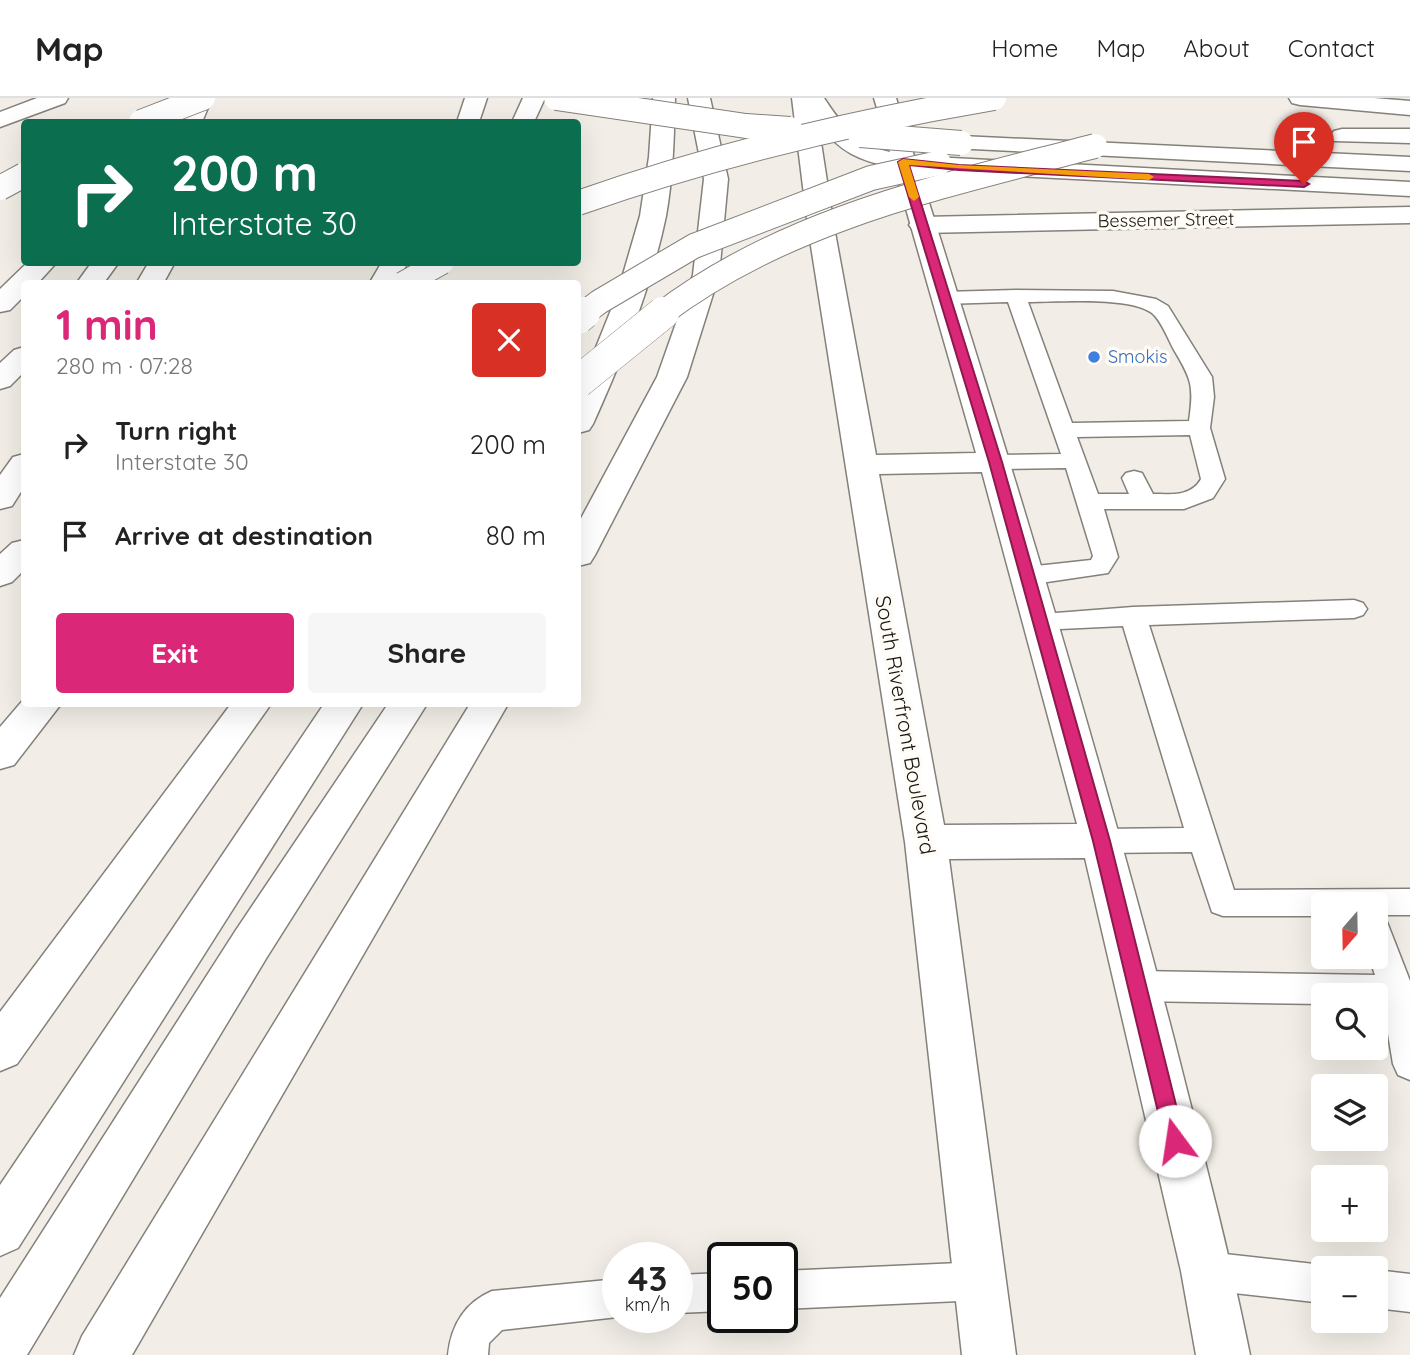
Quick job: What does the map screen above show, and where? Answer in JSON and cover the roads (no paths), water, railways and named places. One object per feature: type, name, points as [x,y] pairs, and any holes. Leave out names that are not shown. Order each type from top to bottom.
[{"type":"main road","points":[[0,120],[57,98]]},
{"type":"main road","points":[[55,119],[68,98]]},
{"type":"main road","points":[[173,119],[185,98]]},
{"type":"main road","points":[[469,119],[476,98]]},
{"type":"main road","points":[[524,119],[534,98]]},
{"type":"main road","points":[[556,98],[746,126],[961,143],[1410,164]]},
{"type":"main road","points":[[581,417],[611,348],[653,216],[663,147],[664,98]]},
{"type":"main road","points":[[581,549],[672,377],[706,275],[716,179],[699,98]]},
{"type":"main road","name":"South Riverfront Boulevard","points":[[803,98],[821,227],[926,842],[989,1355]]},
{"type":"main road","points":[[813,98],[834,130],[854,149],[903,162],[1410,190]]},
{"type":"main road","points":[[885,98],[943,298],[995,462],[1101,841],[1207,1271],[1223,1355]]},
{"type":"main road","points":[[581,202],[649,178],[845,124],[995,98]]},
{"type":"main road","points":[[1300,98],[1410,108]]},
{"type":"main road","points":[[151,119],[211,101]]},
{"type":"main road","points":[[194,119],[211,101]]},
{"type":"main road","points":[[581,316],[599,302],[694,246],[871,178],[990,153],[1095,146],[1160,138],[1295,136]]},
{"type":"main road","points":[[1322,136],[1410,136]]},
{"type":"main road","points":[[581,380],[673,303],[768,248],[891,201],[1095,146]]},
{"type":"main road","points":[[0,190],[21,165]]},
{"type":"main road","points":[[0,190],[21,177]]},
{"type":"main road","name":"Bessemer Street","points":[[922,225],[1410,215]]},
{"type":"main road","points":[[25,280],[40,266]]},
{"type":"main road","points":[[92,280],[103,266]]},
{"type":"main road","points":[[410,280],[435,266]]},
{"type":"main road","points":[[0,304],[21,284]]},
{"type":"main road","points":[[0,380],[21,358]]},
{"type":"main road","points":[[861,465],[995,462]]},
{"type":"main road","points":[[0,499],[21,468]]},
{"type":"main road","points":[[0,574],[21,554]]},
{"type":"main road","points":[[0,754],[39,707]]},
{"type":"main road","points":[[0,1049],[250,707]]},
{"type":"main road","points":[[0,1230],[342,707]]},
{"type":"main road","points":[[0,1348],[155,1095],[352,785],[406,707]]},
{"type":"main road","points":[[101,1355],[487,707]]},
{"type":"main road","points":[[926,842],[1101,841]]},
{"type":"lane","points":[[1016,296],[1106,557],[1099,567],[1027,576]]},
{"type":"lane","points":[[943,298],[1101,297],[1138,300],[1154,304],[1161,310],[1201,377],[1203,397],[1199,428],[1213,479],[1205,493],[1184,500],[1089,502]]},
{"type":"lane","points":[[1063,430],[1119,439],[1199,428]]},
{"type":"lane","points":[[995,462],[1074,461]]},
{"type":"lane","points":[[1134,478],[1144,501]]},
{"type":"lane","points":[[1039,621],[1354,609]]},
{"type":"lane","points":[[1133,616],[1223,903],[1311,909]]},
{"type":"lane","points":[[1101,841],[1203,840]]},
{"type":"lane","points":[[1388,908],[1410,902]]},
{"type":"lane","points":[[1388,966],[1397,990],[1410,1064]]},
{"type":"lane","points":[[1137,986],[1397,990]]},
{"type":"lane","points":[[1207,1271],[1311,1283]]},
{"type":"lane","points":[[798,1289],[982,1281]]},
{"type":"lane","points":[[1388,1290],[1410,1293]]},
{"type":"lane","points":[[468,1355],[470,1335],[492,1311],[602,1300]]},
{"type":"place","name":"Smokis","points":[[1094,357]]}]
